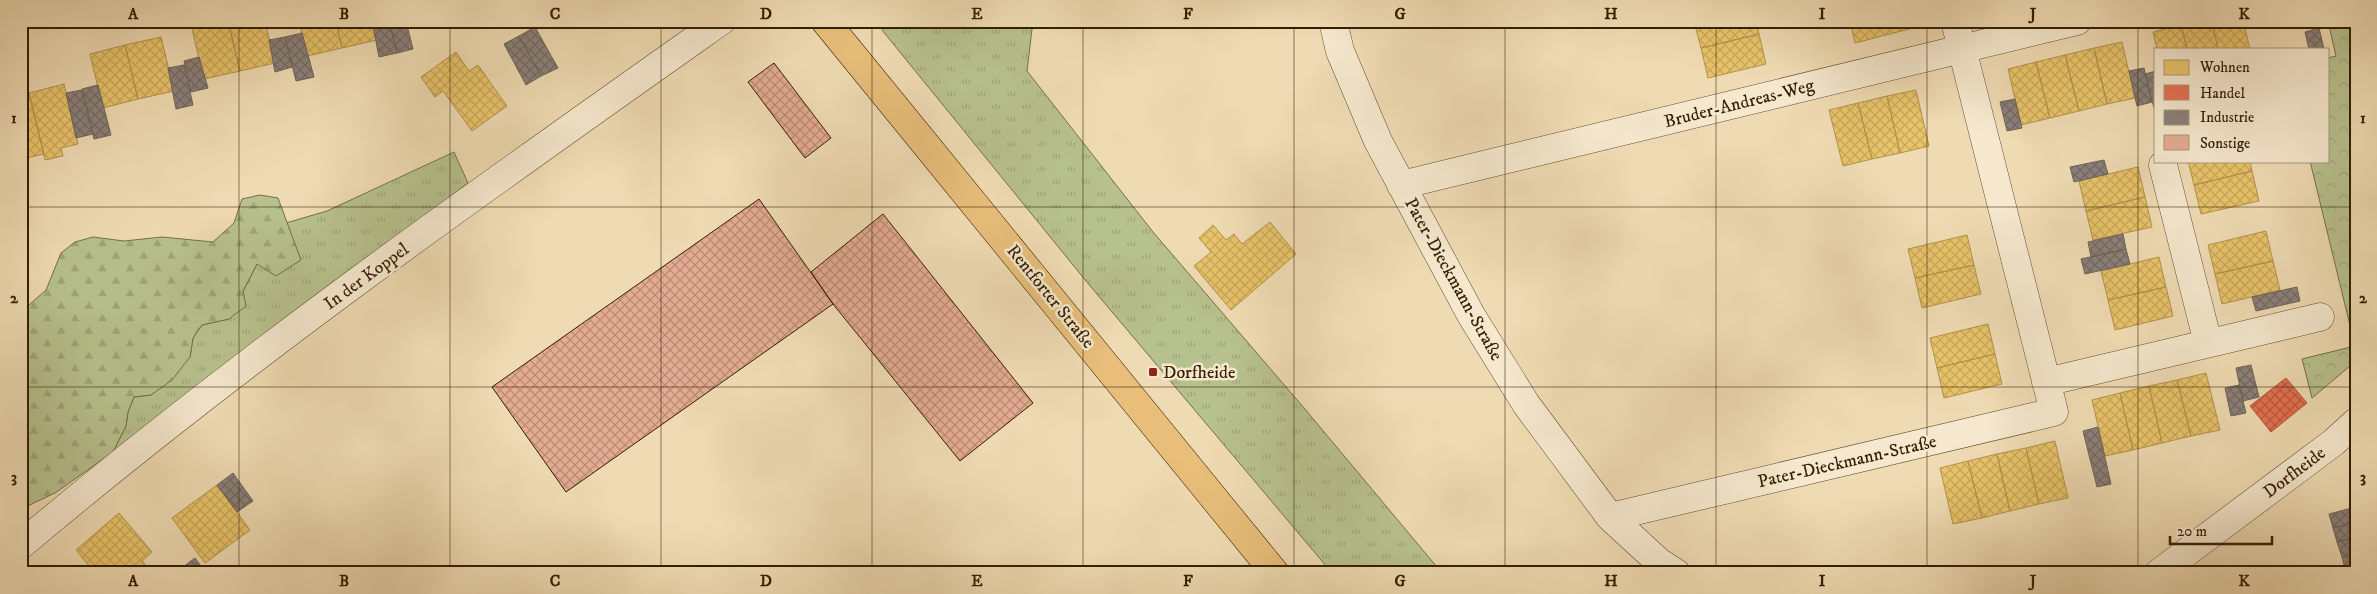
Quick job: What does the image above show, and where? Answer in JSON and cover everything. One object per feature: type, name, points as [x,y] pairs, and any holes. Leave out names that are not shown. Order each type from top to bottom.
[{"type":"main road","name":"Rentforter Straße","points":[[825,21],[1275,573]]},
{"type":"street","name":"In der Koppel","points":[[21,545],[274,343],[721,21]]},
{"type":"street","name":"Pater-Dieckmann-Straße","points":[[1333,21],[1340,51],[1378,141],[1471,315],[1526,404],[1610,517],[1659,562],[1676,573]]},
{"type":"street","name":"Pater-Dieckmann-Straße","points":[[1610,517],[2054,412],[1955,21]]},
{"type":"street","name":"Bruder-Andreas-Weg","points":[[1402,185],[2077,21]]},
{"type":"street","points":[[2163,165],[2208,343]]},
{"type":"street","points":[[2046,382],[2320,316]]},
{"type":"street","name":"Dorfheide","points":[[2159,573],[2334,442],[2356,422]]},
{"type":"green space","points":[[887,21],[1033,21],[1027,71],[1153,232],[1442,573],[1332,573],[1086,281],[882,30]]},
{"type":"green space","points":[[2328,21],[2356,21],[2356,361],[2312,398],[2302,359],[2355,346],[2310,162],[2330,162],[2330,58],[2336,56]]},
{"type":"green space","points":[[454,152],[468,183],[113,452],[126,426],[128,412],[134,397],[151,395],[190,357],[193,338],[202,325],[229,319],[257,264],[301,260],[286,223],[327,211]]},
{"type":"green space","points":[[260,195],[278,198],[301,260],[276,276],[257,264],[243,291],[246,306],[229,319],[202,325],[193,338],[190,357],[172,380],[151,395],[134,397],[128,412],[126,426],[113,452],[55,493],[21,509],[21,312],[46,290],[61,253],[75,242],[93,237],[124,241],[162,237],[213,242],[234,223],[242,199]]},
{"type":"building: Wohnen","points":[[207,21],[228,21],[240,71],[204,79],[191,25]]},
{"type":"building: Wohnen","points":[[228,21],[265,21],[275,63],[240,71]]},
{"type":"building: Wohnen","points":[[299,21],[336,21],[342,48],[307,56]]},
{"type":"building: Wohnen","points":[[336,21],[372,21],[377,40],[342,48]]},
{"type":"building: Wohnen","points":[[406,21],[433,21],[408,28]]},
{"type":"building: Wohnen","points":[[1694,21],[1756,21],[1759,34],[1701,48]]},
{"type":"building: Wohnen","points":[[1850,21],[1912,21],[1913,28],[1855,43]]},
{"type":"building: Wohnen","points":[[2199,21],[2212,21],[2218,48],[2187,48],[2181,25]]},
{"type":"building: Wohnen","points":[[2212,21],[2243,21],[2250,48],[2218,48]]},
{"type":"building: Wohnen","points":[[2181,25],[2187,48],[2157,48],[2153,32]]},
{"type":"building: Wohnen","points":[[1759,34],[1766,64],[1708,78],[1701,48]]},
{"type":"building: Wohnen","points":[[161,37],[174,91],[138,99],[125,45]]},
{"type":"building: Wohnen","points":[[2122,42],[2135,98],[2107,104],[2094,48]]},
{"type":"building: Wohnen","points":[[125,45],[138,99],[103,108],[90,54]]},
{"type":"building: Wohnen","points":[[2094,48],[2107,104],[2079,111],[2065,55]]},
{"type":"building: Wohnen","points":[[456,52],[469,71],[478,65],[507,106],[472,131],[443,91],[435,97],[421,77]]},
{"type":"building: Wohnen","points":[[2065,55],[2079,111],[2050,118],[2036,62]]},
{"type":"building: Wohnen","points":[[2036,62],[2050,118],[2021,125],[2008,69]]},
{"type":"building: Wohnen","points":[[64,84],[78,144],[61,148],[63,156],[45,160],[29,93]]},
{"type":"building: Wohnen","points":[[1916,90],[1929,146],[1900,153],[1887,96]]},
{"type":"building: Wohnen","points":[[29,93],[44,154],[21,159],[21,95]]},
{"type":"building: Wohnen","points":[[1887,96],[1900,153],[1872,159],[1858,103]]},
{"type":"building: Wohnen","points":[[1858,103],[1872,159],[1843,166],[1829,110]]},
{"type":"building: Wohnen","points":[[2188,162],[2250,162],[2252,171],[2194,185]]},
{"type":"building: Wohnen","points":[[2138,167],[2145,197],[2086,211],[2079,181]]},
{"type":"building: Wohnen","points":[[2252,171],[2259,201],[2201,214],[2194,185]]},
{"type":"building: Wohnen","points":[[2145,197],[2152,227],[2093,240],[2086,211]]},
{"type":"building: Wohnen","points":[[1270,222],[1296,254],[1231,310],[1194,266],[1211,252],[1199,238],[1213,225],[1226,240],[1234,234],[1242,244]]},
{"type":"building: Wohnen","points":[[2266,231],[2273,261],[2215,274],[2208,245]]},
{"type":"building: Wohnen","points":[[1967,235],[1974,265],[1915,278],[1908,249]]},
{"type":"building: Wohnen","points":[[2159,257],[2166,287],[2108,300],[2101,271]]},
{"type":"building: Wohnen","points":[[2273,261],[2280,290],[2222,304],[2215,274]]},
{"type":"building: Wohnen","points":[[1974,265],[1981,294],[1922,308],[1915,278]]},
{"type":"building: Wohnen","points":[[2166,287],[2173,316],[2115,330],[2108,300]]},
{"type":"building: Wohnen","points":[[1988,324],[1995,354],[1937,368],[1930,338]]},
{"type":"building: Wohnen","points":[[1995,354],[2002,384],[1944,398],[1937,368]]},
{"type":"building: Wohnen","points":[[2206,373],[2220,430],[2191,436],[2177,380]]},
{"type":"building: Wohnen","points":[[2177,380],[2191,436],[2162,443],[2149,386]]},
{"type":"building: Wohnen","points":[[2149,386],[2162,443],[2133,450],[2120,393]]},
{"type":"building: Wohnen","points":[[2120,393],[2133,450],[2105,456],[2092,400]]},
{"type":"building: Wohnen","points":[[2055,441],[2068,498],[2039,504],[2026,448]]},
{"type":"building: Wohnen","points":[[2026,448],[2039,504],[2010,511],[1997,454]]},
{"type":"building: Wohnen","points":[[1997,454],[2010,511],[1982,518],[1968,461]]},
{"type":"building: Wohnen","points":[[1968,461],[1982,518],[1953,524],[1940,468]]},
{"type":"building: Wohnen","points":[[217,485],[250,530],[205,563],[172,518]]},
{"type":"building: Wohnen","points":[[119,513],[152,552],[142,561],[152,573],[95,573],[76,550]]},
{"type":"building: Handel","points":[[2286,378],[2307,403],[2271,432],[2250,406]]},
{"type":"building: Industrie","points":[[372,21],[389,21],[397,53],[379,57]]},
{"type":"building: Industrie","points":[[389,21],[406,21],[413,49],[397,53]]},
{"type":"building: Industrie","points":[[535,27],[558,68],[541,76],[519,36]]},
{"type":"building: Industrie","points":[[2319,28],[2324,48],[2309,48],[2305,32]]},
{"type":"building: Industrie","points":[[302,33],[314,77],[296,81],[285,37]]},
{"type":"building: Industrie","points":[[519,36],[541,76],[526,85],[504,44]]},
{"type":"building: Industrie","points":[[285,37],[292,67],[275,72],[269,40]]},
{"type":"building: Industrie","points":[[199,57],[208,88],[191,92],[184,61]]},
{"type":"building: Industrie","points":[[184,65],[193,105],[176,109],[168,68]]},
{"type":"building: Industrie","points":[[2144,68],[2152,102],[2137,106],[2129,71]]},
{"type":"building: Industrie","points":[[2154,72],[2154,108],[2145,74]]},
{"type":"building: Industrie","points":[[98,85],[111,135],[94,139],[82,89]]},
{"type":"building: Industrie","points":[[82,90],[93,134],[76,138],[66,93]]},
{"type":"building: Industrie","points":[[2015,99],[2022,128],[2007,131],[2000,102]]},
{"type":"building: Industrie","points":[[2104,160],[2108,174],[2074,182],[2070,167]]},
{"type":"building: Industrie","points":[[2123,234],[2126,249],[2091,257],[2088,242]]},
{"type":"building: Industrie","points":[[2126,249],[2130,264],[2085,274],[2081,259]]},
{"type":"building: Industrie","points":[[2297,287],[2300,301],[2256,311],[2252,297]]},
{"type":"building: Industrie","points":[[2251,365],[2259,397],[2243,401],[2236,368]]},
{"type":"building: Industrie","points":[[2239,385],[2246,413],[2231,416],[2225,388]]},
{"type":"building: Industrie","points":[[2098,427],[2111,484],[2097,487],[2083,431]]},
{"type":"building: Industrie","points":[[233,473],[253,501],[237,512],[217,485]]},
{"type":"building: Industrie","points":[[2356,507],[2356,522],[2333,528],[2329,514]]},
{"type":"building: Industrie","points":[[2356,522],[2356,537],[2337,542],[2333,528]]},
{"type":"building: Industrie","points":[[2356,537],[2356,553],[2342,557],[2337,542]]},
{"type":"building: Industrie","points":[[2356,553],[2356,570],[2346,573],[2342,557]]},
{"type":"building: Industrie","points":[[195,558],[206,573],[181,573],[179,570]]},
{"type":"building: Sonstige","points":[[774,63],[831,138],[805,158],[748,82]]},
{"type":"building: Sonstige","points":[[759,199],[833,304],[566,492],[492,387]]},
{"type":"building: Sonstige","points":[[883,214],[1033,403],[960,461],[833,304],[811,272]]},
{"type":"place","name":"Dorfheide","points":[[1153,372]]}]
